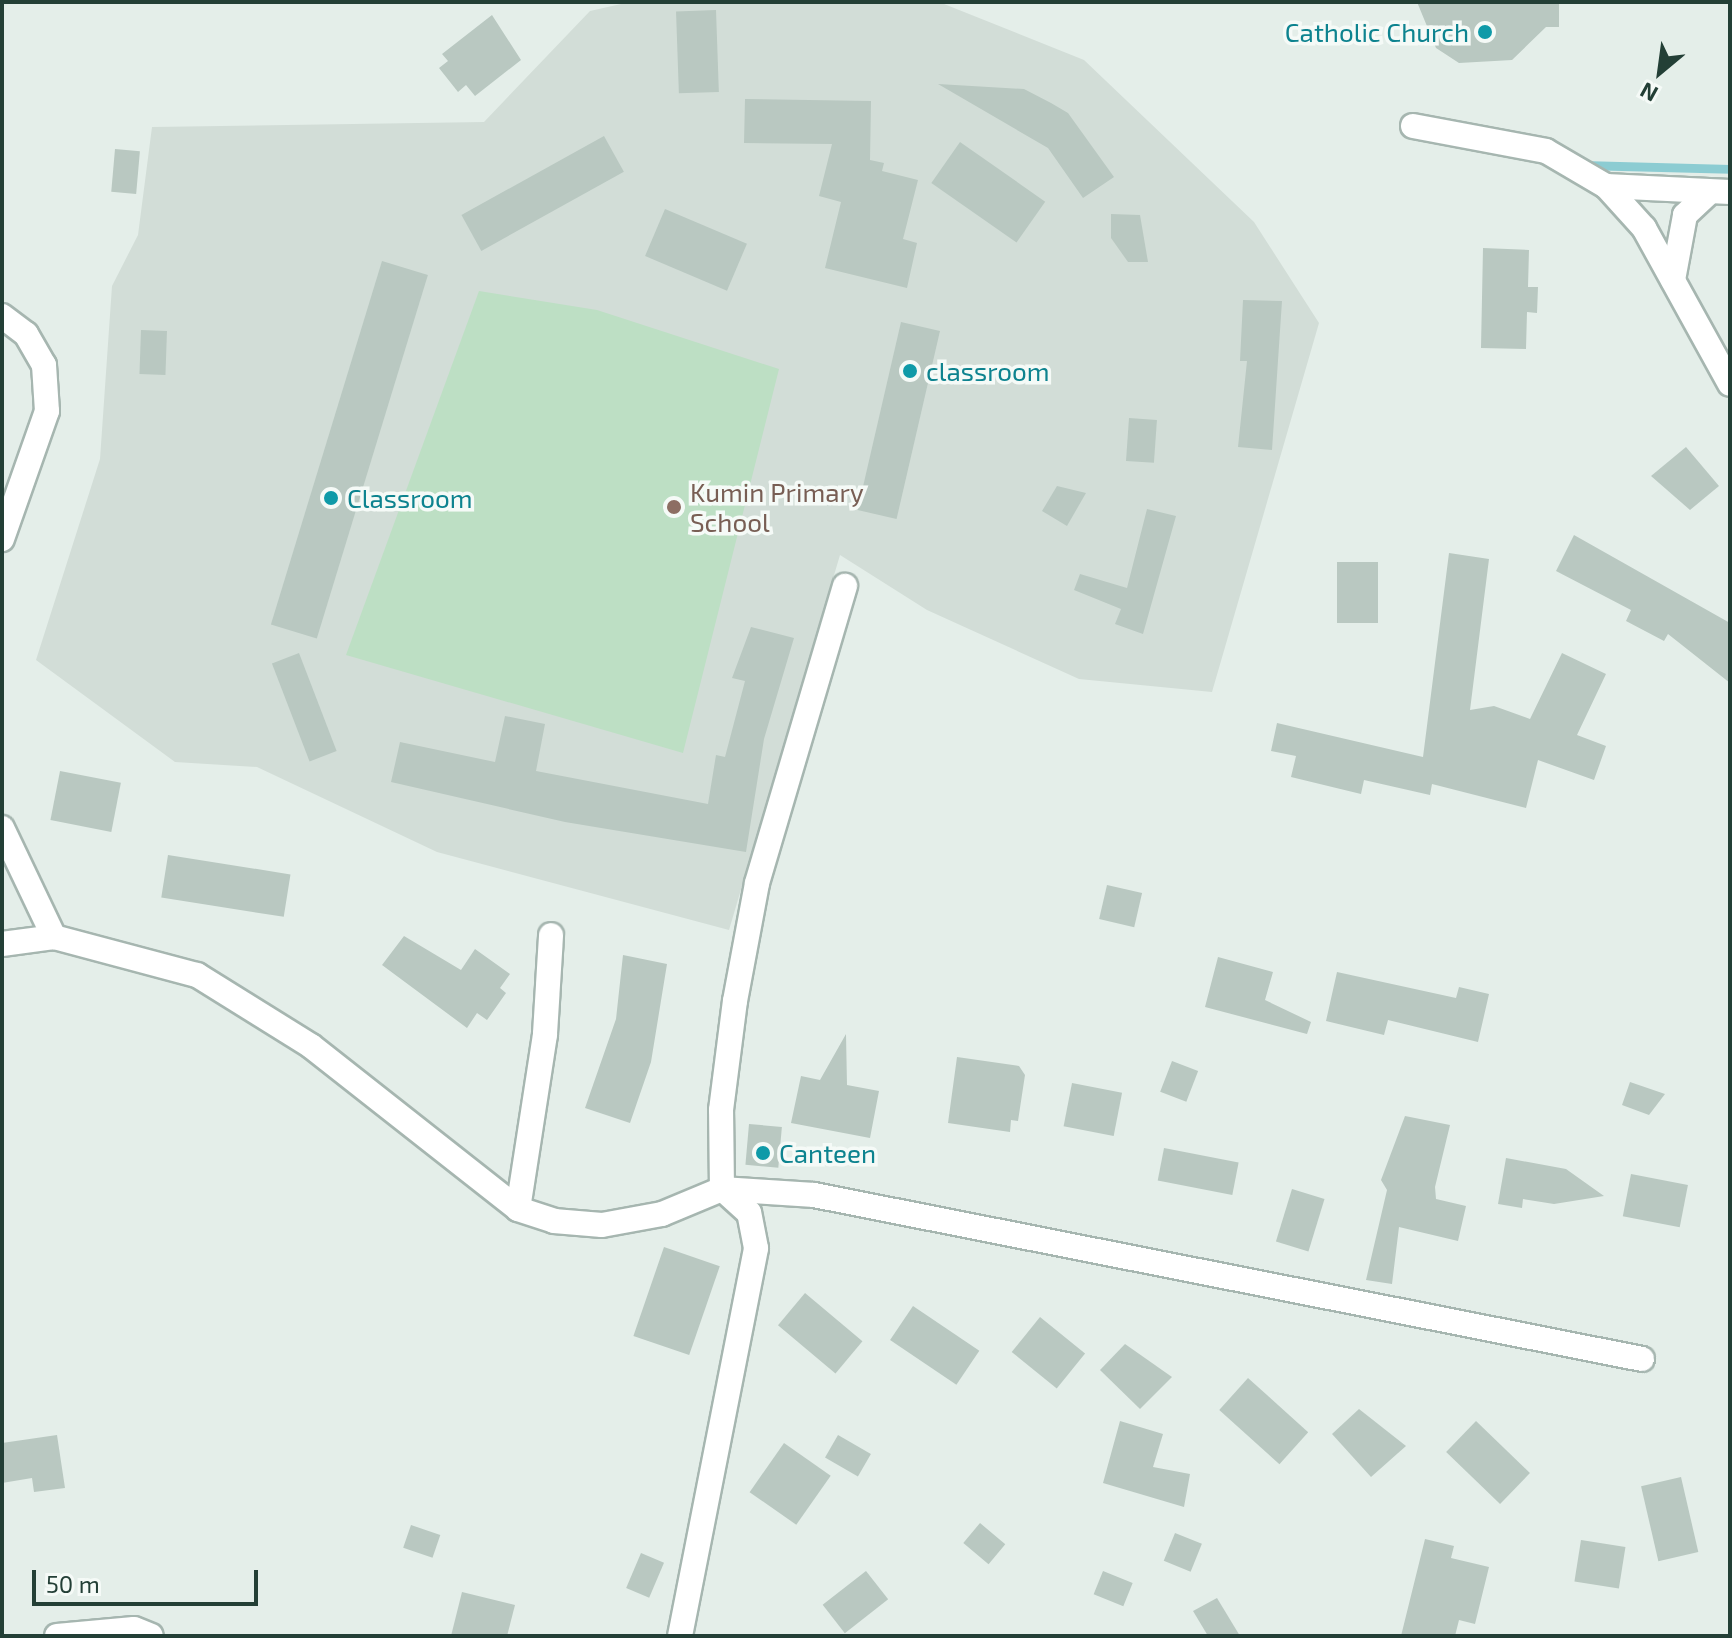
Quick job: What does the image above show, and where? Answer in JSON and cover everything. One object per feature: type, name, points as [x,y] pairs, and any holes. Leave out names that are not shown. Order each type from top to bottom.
[{"type":"street","points":[[1413,126],[1546,151],[1606,186],[1644,228],[1730,384]]},
{"type":"street","points":[[1606,186],[1720,192]]},
{"type":"street","points":[[1673,280],[1685,215],[1720,192]]},
{"type":"street","points":[[2,316],[26,334],[44,365],[47,411],[2,539]]},
{"type":"street","points":[[680,1636],[756,1248],[749,1213],[722,1189],[721,1110],[757,883],[845,586]]},
{"type":"street","points":[[2,828],[54,937]]},
{"type":"street","points":[[518,1209],[545,1034],[551,935]]},
{"type":"street","points":[[2,944],[54,937],[197,975],[311,1046],[518,1209],[602,1225],[662,1214],[722,1189],[814,1195],[1642,1359]]},
{"type":"street","points":[[57,1636],[134,1629],[151,1636]]},
{"type":"shaded area","name":"Kumin Primary School","points":[[630,2],[939,2],[1084,60],[1254,222],[1319,323],[1212,692],[1079,679],[927,610],[840,555],[729,930],[437,852],[257,767],[175,762],[36,660],[100,459],[112,286],[138,235],[152,127],[484,122],[590,11]]},
{"type":"green space","points":[[479,291],[597,310],[779,369],[683,753],[346,655]]},
{"type":"building","name":"Catholic Church","points":[[1417,2],[1559,2],[1559,27],[1546,27],[1512,60],[1459,63],[1436,48]]},
{"type":"building","points":[[716,10],[719,92],[679,93],[676,11]]},
{"type":"building","points":[[492,15],[521,60],[475,96],[466,85],[458,92],[439,68],[448,61],[442,54]]},
{"type":"building","points":[[938,84],[1024,89],[1051,103],[1068,113],[1114,177],[1083,198],[1048,148]]},
{"type":"building","points":[[745,99],[871,101],[870,160],[884,163],[882,171],[918,180],[903,239],[917,243],[907,288],[825,268],[841,202],[819,196],[832,144],[744,143]]},
{"type":"building","points":[[604,136],[624,172],[481,251],[461,215]]},
{"type":"building","points":[[960,142],[1045,202],[1017,243],[931,183]]},
{"type":"building","points":[[115,149],[140,151],[136,194],[111,192]]},
{"type":"building","points":[[665,209],[747,244],[727,291],[645,256]]},
{"type":"building","points":[[1111,214],[1140,215],[1148,262],[1128,262],[1111,238]]},
{"type":"building","points":[[1483,248],[1529,250],[1528,287],[1538,287],[1537,313],[1527,312],[1526,349],[1481,348]]},
{"type":"building","points":[[382,261],[428,275],[317,638],[271,624]]},
{"type":"building","points":[[1243,300],[1282,301],[1272,450],[1238,447],[1247,361],[1240,361]]},
{"type":"building","points":[[901,322],[940,331],[897,519],[858,510]]},
{"type":"building","points":[[141,330],[167,331],[165,375],[139,374]]},
{"type":"building","points":[[1129,418],[1157,420],[1154,463],[1126,461]]},
{"type":"building","points":[[1686,447],[1719,486],[1690,510],[1651,476]]},
{"type":"building","points":[[1057,486],[1086,493],[1067,526],[1042,511]]},
{"type":"building","points":[[1147,509],[1176,516],[1143,634],[1115,624],[1121,609],[1074,590],[1080,574],[1127,588]]},
{"type":"building","points":[[1574,535],[1730,623],[1730,683],[1668,634],[1664,641],[1626,621],[1631,610],[1556,571]]},
{"type":"building","points":[[1449,553],[1489,559],[1470,710],[1494,706],[1530,719],[1562,653],[1606,674],[1577,735],[1606,746],[1594,780],[1538,760],[1526,808],[1432,784],[1430,795],[1364,780],[1361,794],[1291,777],[1296,756],[1271,751],[1277,723],[1423,757]]},
{"type":"building","points":[[1337,562],[1378,562],[1378,623],[1337,623]]},
{"type":"building","points":[[751,627],[794,638],[764,739],[746,852],[565,822],[391,782],[400,742],[495,762],[505,716],[545,724],[536,771],[708,804],[716,755],[725,757],[745,681],[732,678]]},
{"type":"building","points":[[299,653],[337,751],[310,761],[272,663]]},
{"type":"building","points":[[60,771],[121,783],[111,832],[50,820]]},
{"type":"building","points":[[168,855],[290,874],[284,917],[161,897]]},
{"type":"building","points":[[1107,885],[1142,893],[1134,927],[1099,919]]},
{"type":"building","points":[[404,936],[461,970],[475,949],[510,974],[500,988],[506,993],[487,1020],[477,1013],[467,1028],[382,965]]},
{"type":"building","points":[[623,955],[667,964],[651,1062],[630,1123],[585,1108],[616,1019]]},
{"type":"building","points":[[1218,957],[1273,972],[1265,1000],[1311,1022],[1307,1034],[1205,1007]]},
{"type":"building","points":[[1337,972],[1456,998],[1459,987],[1489,994],[1478,1042],[1388,1020],[1384,1035],[1326,1021]]},
{"type":"building","points":[[846,1034],[847,1085],[879,1091],[870,1138],[791,1123],[801,1076],[820,1080]]},
{"type":"building","points":[[957,1057],[1019,1066],[1025,1075],[1018,1121],[1011,1120],[1010,1132],[948,1123]]},
{"type":"building","points":[[1172,1061],[1198,1071],[1186,1102],[1160,1092]]},
{"type":"building","points":[[1630,1082],[1665,1094],[1649,1115],[1622,1105]]},
{"type":"building","points":[[1072,1083],[1122,1093],[1114,1136],[1064,1126]]},
{"type":"building","points":[[1405,1116],[1450,1125],[1435,1187],[1436,1199],[1466,1206],[1458,1241],[1399,1227],[1392,1284],[1366,1280],[1387,1190],[1381,1180]]},
{"type":"building","name":"Canteen","points":[[749,1124],[782,1127],[778,1168],[745,1165]]},
{"type":"building","points":[[1164,1148],[1239,1163],[1232,1195],[1158,1180]]},
{"type":"building","points":[[1506,1158],[1566,1169],[1604,1196],[1554,1204],[1523,1199],[1522,1208],[1498,1204]]},
{"type":"building","points":[[1631,1174],[1688,1185],[1680,1227],[1623,1216]]},
{"type":"building","points":[[1292,1189],[1325,1199],[1308,1252],[1276,1242]]},
{"type":"building","points":[[664,1247],[720,1266],[689,1355],[633,1336]]},
{"type":"building","points":[[805,1293],[862,1341],[835,1373],[778,1325]]},
{"type":"building","points":[[913,1306],[979,1351],[956,1385],[890,1340]]},
{"type":"building","points":[[1040,1317],[1085,1354],[1057,1388],[1012,1352]]},
{"type":"building","points":[[1125,1344],[1172,1377],[1140,1409],[1100,1370]]},
{"type":"building","points":[[1248,1378],[1308,1432],[1279,1464],[1219,1410]]},
{"type":"building","points":[[1359,1409],[1406,1446],[1371,1477],[1332,1434]]},
{"type":"building","points":[[1120,1421],[1163,1434],[1153,1467],[1190,1474],[1184,1507],[1103,1483]]},
{"type":"building","points":[[1476,1421],[1530,1473],[1500,1504],[1446,1452]]},
{"type":"building","points":[[57,1435],[65,1488],[34,1492],[32,1478],[2,1483],[2,1443]]},
{"type":"building","points":[[838,1435],[871,1454],[858,1477],[825,1458]]},
{"type":"building","points":[[784,1443],[831,1476],[796,1525],[750,1492]]},
{"type":"building","points":[[1681,1477],[1698,1552],[1658,1561],[1641,1486]]},
{"type":"building","points":[[980,1523],[1005,1544],[989,1564],[963,1543]]},
{"type":"building","points":[[411,1525],[440,1535],[432,1558],[403,1548]]},
{"type":"building","points":[[1175,1533],[1202,1544],[1191,1572],[1164,1561]]},
{"type":"building","points":[[1425,1539],[1454,1546],[1451,1558],[1489,1567],[1475,1624],[1459,1620],[1455,1636],[1401,1636]]},
{"type":"building","points":[[1581,1540],[1625,1547],[1619,1589],[1574,1581]]},
{"type":"building","points":[[641,1553],[664,1563],[649,1598],[626,1588]]},
{"type":"building","points":[[866,1571],[888,1599],[845,1633],[823,1605]]},
{"type":"building","points":[[1103,1571],[1133,1583],[1123,1606],[1094,1594]]},
{"type":"building","points":[[462,1592],[515,1605],[507,1636],[451,1636]]},
{"type":"building","points":[[1217,1598],[1240,1636],[1208,1636],[1193,1611]]},
{"type":"waterway","points":[[1582,165],[1730,169]]},
{"type":"place","name":"Catholic Church","points":[[1485,32]]},
{"type":"place","name":"classroom","points":[[910,371]]},
{"type":"place","name":"Classroom","points":[[331,498]]},
{"type":"place","name":"Kumin Primary School","points":[[674,507]]},
{"type":"place","name":"Canteen","points":[[763,1153]]}]
